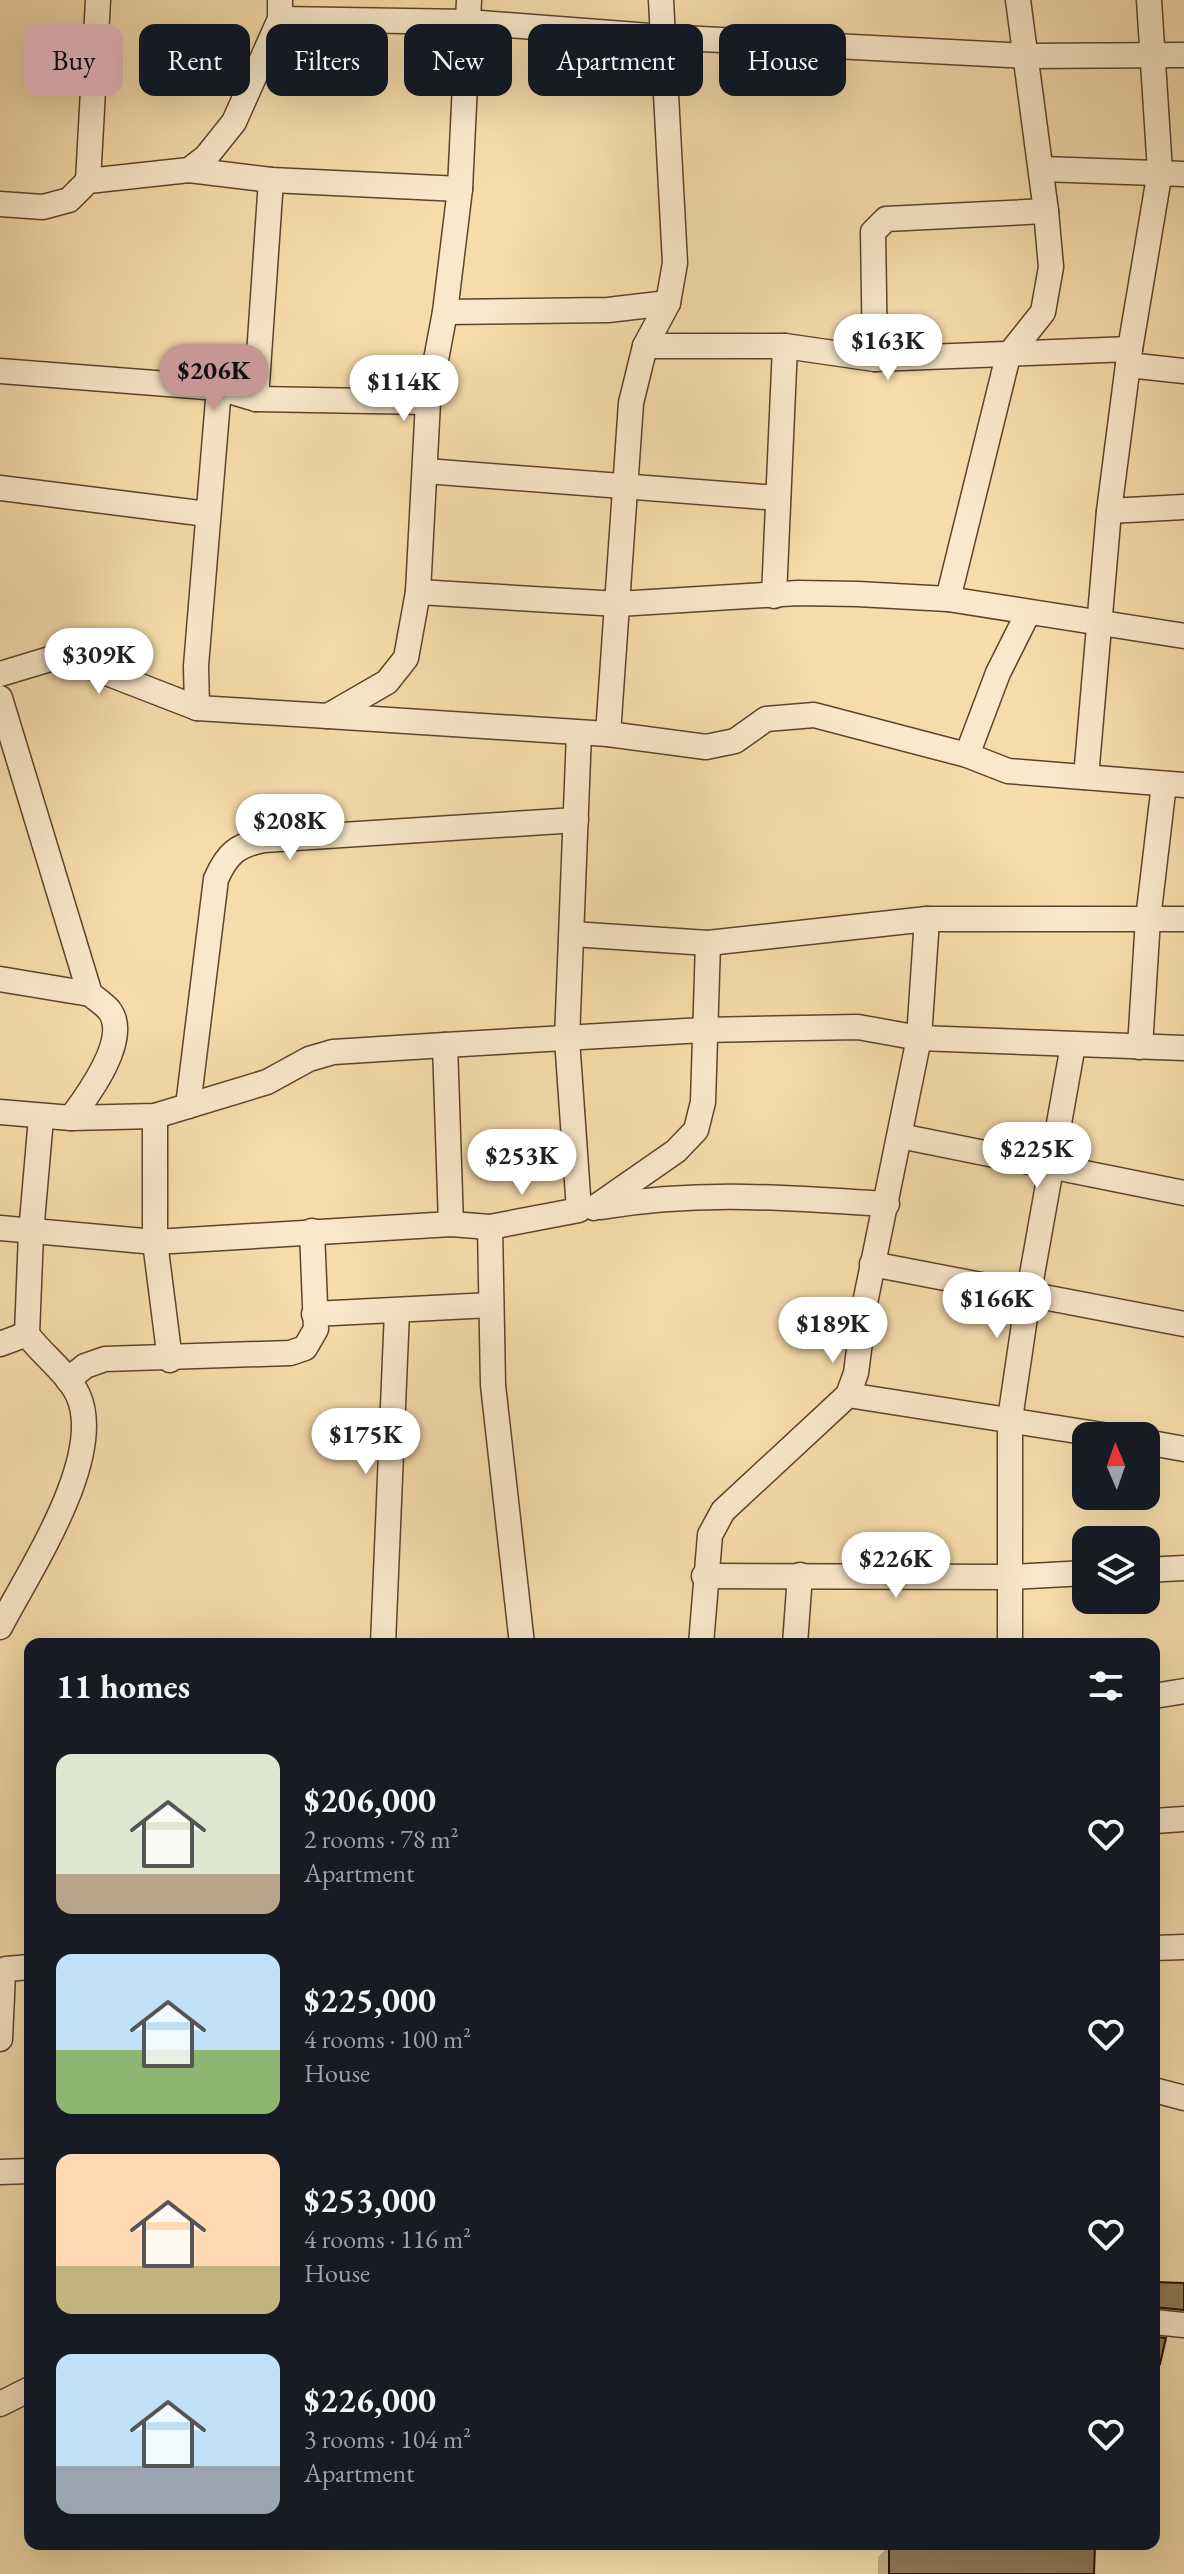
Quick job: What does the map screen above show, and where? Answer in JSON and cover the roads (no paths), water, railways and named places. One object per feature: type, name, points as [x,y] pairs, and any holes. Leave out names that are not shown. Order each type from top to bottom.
[{"type":"street","points":[[88,181],[98,0]]},
{"type":"street","points":[[661,0],[662,24]]},
{"type":"street","points":[[948,599],[1008,356],[1043,312],[1051,267],[1042,169],[1018,0]]},
{"type":"street","points":[[1086,777],[1097,620],[1129,357],[1172,173],[1153,53],[1149,0]]},
{"type":"street","points":[[189,170],[206,157],[234,122],[280,9],[469,11],[566,24]]},
{"type":"street","points":[[328,716],[387,682],[406,658],[418,592],[428,402],[445,312],[460,189],[469,11]]},
{"type":"street","points":[[703,39],[1026,56],[1184,55]]},
{"type":"street","points":[[608,734],[631,403],[645,346],[668,303],[675,263],[666,96]]},
{"type":"street","points":[[1042,169],[1172,173]]},
{"type":"street","points":[[0,204],[43,207],[69,200],[88,181],[189,170],[271,180],[460,189]]},
{"type":"street","points":[[256,399],[271,180]]},
{"type":"street","points":[[875,359],[873,232],[876,225],[886,219],[1046,211]]},
{"type":"street","points":[[445,312],[608,310],[668,303]]},
{"type":"street","points":[[645,346],[785,346],[875,359],[1129,357],[1184,371]]},
{"type":"street","points":[[774,596],[785,346]]},
{"type":"street","points":[[0,371],[219,388],[256,399],[428,402]]},
{"type":"street","points":[[197,708],[196,666],[219,388]]},
{"type":"street","points":[[426,471],[778,498]]},
{"type":"street","points":[[0,488],[207,514]]},
{"type":"street","points":[[1109,511],[1184,507]]},
{"type":"street","points":[[418,592],[618,604],[827,593],[948,599],[1184,636]]},
{"type":"street","points":[[967,755],[998,673],[1028,613]]},
{"type":"street","points":[[0,674],[50,659],[68,658],[197,708],[608,734],[720,746],[735,741],[766,719],[814,715],[967,755],[1008,771],[1174,784],[1148,919],[1140,1047]]},
{"type":"street","points":[[0,698],[90,994]]},
{"type":"street","points":[[579,733],[567,1039],[586,1209]]},
{"type":"street","points":[[188,1106],[216,879],[225,859],[241,844],[576,820]]},
{"type":"street","points":[[572,934],[708,943],[927,919],[1184,919]]},
{"type":"street","points":[[701,1638],[704,1576],[710,1535],[723,1511],[848,1395],[856,1373],[872,1264],[887,1204],[919,1038],[927,919]]},
{"type":"street","points":[[586,1209],[676,1151],[696,1130],[703,1102],[708,943]]},
{"type":"street","points":[[0,979],[90,994],[111,1011],[115,1029],[109,1058],[71,1118]]},
{"type":"street","points":[[0,1112],[41,1118],[155,1116],[267,1082],[309,1059],[333,1052],[703,1030],[858,1027],[919,1038],[1184,1048]]},
{"type":"street","points":[[445,1045],[451,1224]]},
{"type":"street","points":[[1010,1638],[1010,1419],[1028,1297],[1073,1045]]},
{"type":"street","points":[[155,1116],[155,1242],[170,1360]]},
{"type":"street","points":[[0,1627],[60,1510],[82,1455],[81,1405],[68,1380],[42,1356],[27,1334],[31,1233],[41,1118]]},
{"type":"street","points":[[900,1136],[1051,1169],[1184,1193]]},
{"type":"street","points":[[0,1228],[155,1242],[451,1224],[490,1227],[664,1196],[717,1195],[887,1204]]},
{"type":"street","points":[[490,1227],[493,1385],[521,1638]]},
{"type":"street","points":[[68,1380],[94,1361],[290,1353],[305,1348],[316,1329],[312,1231]]},
{"type":"street","points":[[872,1264],[1028,1297],[1184,1324]]},
{"type":"street","points":[[314,1314],[491,1305]]},
{"type":"street","points":[[383,1638],[397,1311]]},
{"type":"street","points":[[0,1344],[27,1334]]},
{"type":"street","points":[[848,1395],[1072,1430]]},
{"type":"street","points":[[1160,1445],[1184,1449]]},
{"type":"street","points":[[1160,1569],[1184,1568]]},
{"type":"street","points":[[704,1576],[1011,1577],[1072,1574]]},
{"type":"street","points":[[795,1638],[800,1575]]},
{"type":"street","points":[[1160,1695],[1184,1691]]},
{"type":"street","points":[[1160,1821],[1184,1819]]},
{"type":"street","points":[[1160,1948],[1184,1947]]},
{"type":"street","points":[[0,2039],[3,1974],[6,1969],[24,1968]]},
{"type":"street","points":[[1160,2092],[1184,2098]]},
{"type":"street","points":[[0,2172],[24,2171]]},
{"type":"street","points":[[1160,2323],[1184,2325]]},
{"type":"street","points":[[0,2404],[24,2392]]}]
